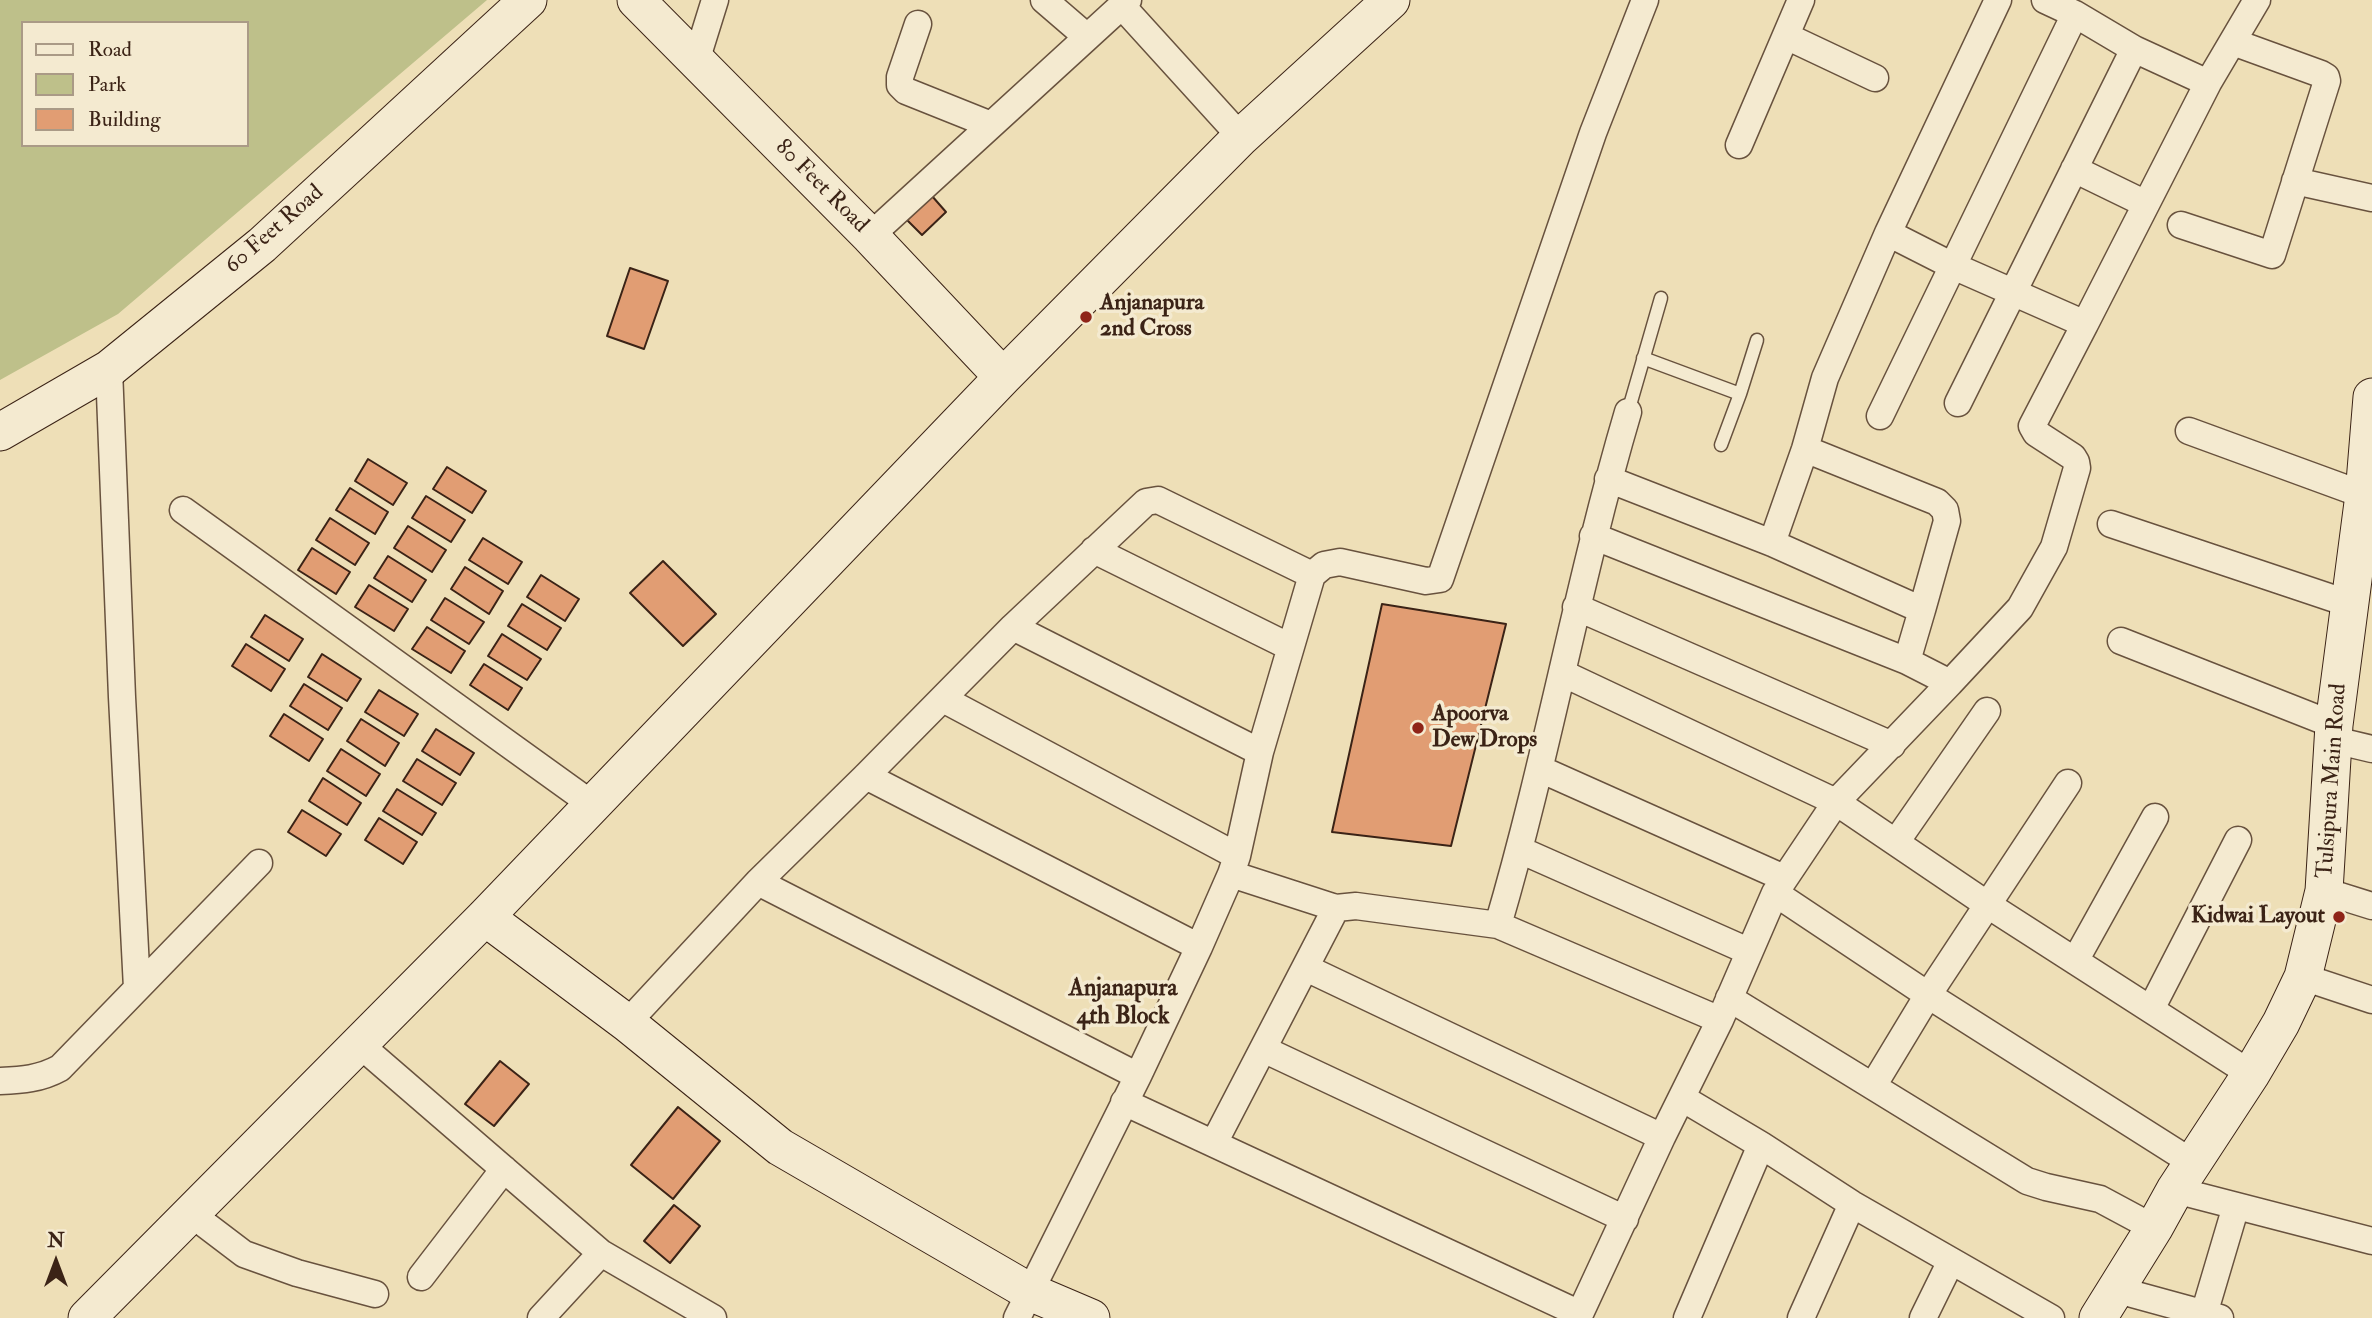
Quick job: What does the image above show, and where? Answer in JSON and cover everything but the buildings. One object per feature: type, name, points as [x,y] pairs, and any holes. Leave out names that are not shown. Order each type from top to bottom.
[{"type":"street","name":"60 Feet Road","points":[[0,432],[108,369],[262,244],[528,0]]},
{"type":"street","name":"80 Feet Road","points":[[636,0],[870,236],[1003,377]]},
{"type":"street","points":[[696,61],[715,0]]},
{"type":"street","points":[[1044,0],[1087,37]]},
{"type":"street","points":[[87,1318],[485,917],[1003,377],[1241,137],[1391,0]]},
{"type":"street","points":[[1024,1305],[1138,1076],[1199,947],[1234,865],[1260,752],[1312,575],[1324,565],[1340,562],[1426,581],[1440,579],[1593,133],[1645,0]]},
{"type":"street","points":[[1739,145],[1801,0]]},
{"type":"street","points":[[1772,543],[1805,450],[1825,378],[1888,233],[1998,0]]},
{"type":"street","points":[[2045,0],[2075,14],[2134,49],[2208,83]]},
{"type":"street","points":[[1124,1102],[1579,1316],[1725,1009],[1748,951],[1780,885],[1836,802],[2020,608],[2054,547],[2077,468],[2076,462],[2073,457],[2036,433],[2032,426],[2208,83],[2257,0]]},
{"type":"street","points":[[870,236],[1125,3],[1241,137]]},
{"type":"street","points":[[1880,415],[2075,14]]},
{"type":"street","points":[[918,24],[900,77],[900,85],[906,91],[991,125]]},
{"type":"street","points":[[1786,36],[1875,78]]},
{"type":"street","points":[[2181,225],[2272,255],[2327,81],[2326,77],[2233,42]]},
{"type":"street","points":[[1958,403],[2134,49]]},
{"type":"street","points":[[2074,169],[2146,204]]},
{"type":"street","points":[[2295,181],[2372,198]]},
{"type":"street","points":[[1888,233],[1951,265],[2085,324]]},
{"type":"street","points":[[108,369],[137,988]]},
{"type":"street","name":"Tulsipura Main Road","points":[[2106,1304],[2184,1176],[2251,1074],[2281,1023],[2303,977],[2324,891],[2334,732],[2357,616],[2372,397]]},
{"type":"street","points":[[1498,925],[1540,769],[1593,536],[1628,412]]},
{"type":"street","points":[[2189,431],[2364,495]]},
{"type":"street","points":[[1805,450],[1937,502],[1945,510],[1947,521],[1907,661]]},
{"type":"street","points":[[1608,479],[1772,543],[1922,610]]},
{"type":"street","points":[[626,1023],[758,881],[1013,627],[1146,502],[1158,500],[1312,575]]},
{"type":"street","points":[[183,510],[593,806]]},
{"type":"street","points":[[2111,524],[2357,616]]},
{"type":"street","points":[[1593,536],[1907,661],[1950,683]]},
{"type":"street","points":[[1094,550],[1290,647]]},
{"type":"street","points":[[1576,607],[1892,744]]},
{"type":"street","points":[[1013,627],[1260,752]]},
{"type":"street","points":[[2121,642],[2372,749]]},
{"type":"street","points":[[1562,673],[1836,802],[1988,905],[2251,1074]]},
{"type":"street","points":[[943,699],[1234,865],[1336,908],[1356,906],[1498,925],[1725,1009],[1873,1086],[2027,1181],[2100,1199],[2154,1228]]},
{"type":"street","points":[[1896,842],[1987,711]]},
{"type":"street","points":[[1540,769],[1780,885],[1928,995],[2184,1176],[2236,1206],[2372,1241]]},
{"type":"street","points":[[866,776],[1199,947]]},
{"type":"street","points":[[1873,1086],[1928,995],[2068,783]]},
{"type":"street","points":[[2075,961],[2155,817]]},
{"type":"street","points":[[2151,1009],[2238,840]]},
{"type":"street","points":[[1520,850],[1748,951]]},
{"type":"street","points":[[0,1080],[47,1076],[60,1068],[259,863]]},
{"type":"street","points":[[758,881],[1138,1076]]},
{"type":"street","points":[[2324,891],[2372,906]]},
{"type":"street","points":[[1214,1143],[1336,908]]},
{"type":"street","points":[[485,917],[626,1023],[780,1147],[1024,1305],[1091,1318]]},
{"type":"street","points":[[1306,968],[1662,1137]]},
{"type":"street","points":[[2303,977],[2372,1000]]},
{"type":"street","points":[[359,1044],[601,1252],[713,1318]]},
{"type":"street","points":[[1263,1049],[1625,1219]]},
{"type":"street","points":[[1682,1098],[1852,1204],[2051,1318]]},
{"type":"street","points":[[1687,1318],[1761,1145]]},
{"type":"street","points":[[421,1278],[504,1169]]},
{"type":"street","points":[[1801,1318],[1852,1204]]},
{"type":"street","points":[[2106,1304],[2212,1316],[2236,1206]]},
{"type":"street","points":[[190,1213],[244,1254],[297,1273],[375,1294]]},
{"type":"street","points":[[541,1318],[601,1252]]},
{"type":"street","points":[[1923,1318],[1951,1261]]},
{"type":"lane","points":[[1628,412],[1661,298]]},
{"type":"lane","points":[[1721,445],[1757,340]]},
{"type":"lane","points":[[1643,358],[1740,394]]},
{"type":"green space","points":[[0,0],[487,0],[118,314],[0,380]]},
{"type":"place","name":"Anjanapura 2nd Cross","points":[[1086,317]]},
{"type":"place","name":"Apoorva Dew Drops","points":[[1418,728]]},
{"type":"place","name":"Kidwai Layout","points":[[2339,917]]},
{"type":"district","name":"Anjanapura 4th Block","points":[[1123,1004]]}]
